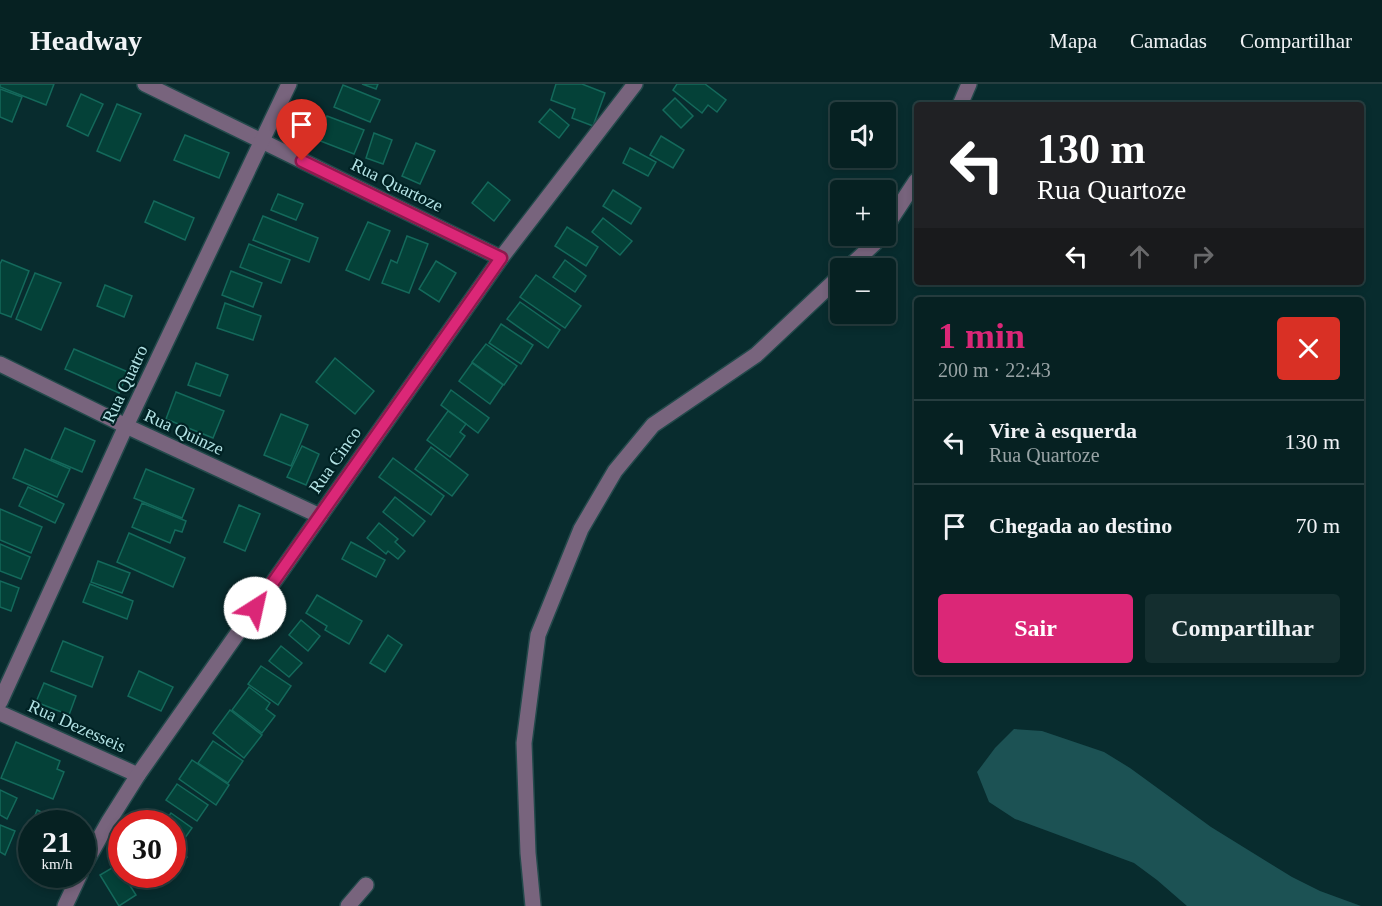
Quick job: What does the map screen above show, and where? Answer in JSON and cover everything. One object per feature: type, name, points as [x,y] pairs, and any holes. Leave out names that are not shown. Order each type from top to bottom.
[{"type":"street","name":"Rua Quartoze","points":[[146,84],[501,258]]},
{"type":"street","name":"Rua Quatro","points":[[0,702],[126,426],[289,84]]},
{"type":"street","name":"Rua Cinco","points":[[96,844],[138,774],[501,258],[635,84]]},
{"type":"street","points":[[961,102],[969,84]]},
{"type":"street","points":[[896,211],[914,184]]},
{"type":"street","points":[[859,258],[872,246]]},
{"type":"street","points":[[533,906],[528,853],[524,743],[538,635],[581,529],[615,471],[653,425],[756,355],[830,285]]},
{"type":"street","name":"Rua Quinze","points":[[0,364],[126,426],[320,516]]},
{"type":"street","name":"Rua Dezesseis","points":[[0,712],[138,774]]},
{"type":"street","points":[[348,906],[366,885]]},
{"type":"street","points":[[65,906],[73,888]]},
{"type":"shaded area","points":[[1014,729],[1042,731],[1104,752],[1130,768],[1211,827],[1292,877],[1320,891],[1361,906],[1187,906],[1134,863],[1015,819],[989,802],[977,772],[995,748]]},
{"type":"building","points":[[0,84],[54,84],[46,105],[0,87]]},
{"type":"building","points":[[362,84],[378,84],[376,89]]},
{"type":"building","points":[[556,84],[582,84],[605,93],[593,126],[572,118],[575,109],[551,100]]},
{"type":"building","points":[[677,84],[705,84],[726,100],[717,112],[708,105],[702,113],[673,90]]},
{"type":"building","points":[[343,85],[380,100],[370,122],[334,107]]},
{"type":"building","points":[[0,89],[22,97],[12,122],[0,117]]},
{"type":"building","points":[[81,94],[103,104],[88,136],[67,126]]},
{"type":"building","points":[[675,98],[693,116],[681,128],[663,110]]},
{"type":"building","points":[[117,104],[141,114],[120,161],[97,151]]},
{"type":"building","points":[[550,109],[569,125],[559,138],[539,122]]},
{"type":"building","points":[[327,116],[364,130],[354,154],[318,140]]},
{"type":"building","points":[[374,133],[392,140],[383,164],[366,158]]},
{"type":"building","points":[[185,135],[229,153],[219,178],[174,160]]},
{"type":"building","points":[[661,136],[684,150],[673,168],[650,155]]},
{"type":"building","points":[[416,143],[435,151],[420,184],[402,176]]},
{"type":"building","points":[[630,148],[656,162],[648,176],[623,163]]},
{"type":"building","points":[[488,182],[510,200],[494,221],[472,203]]},
{"type":"building","points":[[613,190],[641,208],[631,224],[603,206]]},
{"type":"building","points":[[278,194],[303,204],[296,220],[271,210]]},
{"type":"building","points":[[154,201],[194,218],[185,240],[145,222]]},
{"type":"building","points":[[263,216],[318,238],[309,262],[253,240]]},
{"type":"building","points":[[603,218],[632,241],[620,255],[592,232]]},
{"type":"building","points":[[368,222],[390,231],[369,280],[346,270]]},
{"type":"building","points":[[567,227],[598,247],[586,266],[555,246]]},
{"type":"building","points":[[407,236],[428,244],[409,293],[382,283],[391,260],[397,263]]},
{"type":"building","points":[[249,244],[290,260],[281,283],[240,267]]},
{"type":"building","points":[[2,260],[29,271],[11,317],[0,313],[0,264]]},
{"type":"building","points":[[565,260],[586,276],[575,292],[553,277]]},
{"type":"building","points":[[436,261],[456,273],[439,302],[419,289]]},
{"type":"building","points":[[231,271],[262,283],[253,307],[222,295]]},
{"type":"building","points":[[35,273],[61,283],[41,330],[16,319]]},
{"type":"building","points":[[536,275],[581,306],[565,328],[520,297]]},
{"type":"building","points":[[105,285],[132,296],[124,317],[97,306]]},
{"type":"building","points":[[520,302],[560,330],[548,348],[507,319]]},
{"type":"building","points":[[225,303],[261,316],[253,340],[217,328]]},
{"type":"building","points":[[501,324],[533,345],[521,364],[489,343]]},
{"type":"building","points":[[486,344],[517,366],[504,385],[472,362]]},
{"type":"building","points":[[74,349],[128,372],[119,393],[65,369]]},
{"type":"building","points":[[335,358],[374,391],[355,414],[316,382]]},
{"type":"building","points":[[196,363],[228,375],[220,396],[188,385]]},
{"type":"building","points":[[472,363],[503,385],[490,404],[459,381]]},
{"type":"building","points":[[451,390],[489,418],[478,433],[441,405]]},
{"type":"building","points":[[176,392],[224,411],[213,438],[166,419]]},
{"type":"building","points":[[448,411],[466,424],[460,432],[465,436],[450,457],[427,440]]},
{"type":"building","points":[[281,414],[308,425],[291,466],[264,455]]},
{"type":"building","points":[[65,428],[95,441],[82,472],[51,459]]},
{"type":"building","points":[[302,446],[319,454],[306,485],[287,477]]},
{"type":"building","points":[[431,447],[468,475],[452,496],[415,469]]},
{"type":"building","points":[[25,449],[70,469],[57,497],[13,478]]},
{"type":"building","points":[[393,458],[444,496],[431,515],[379,477]]},
{"type":"building","points":[[146,469],[194,489],[182,518],[134,498]]},
{"type":"building","points":[[28,487],[64,504],[55,523],[19,506]]},
{"type":"building","points":[[395,497],[425,521],[413,536],[383,512]]},
{"type":"building","points":[[142,503],[186,521],[182,532],[175,530],[170,543],[132,527]]},
{"type":"building","points":[[239,505],[260,514],[245,551],[224,542]]},
{"type":"building","points":[[0,509],[42,527],[31,553],[0,540]]},
{"type":"building","points":[[379,523],[398,539],[395,542],[405,551],[398,559],[388,551],[386,554],[367,538]]},
{"type":"building","points":[[129,533],[185,558],[173,587],[117,562]]},
{"type":"building","points":[[351,542],[385,560],[376,577],[342,559]]},
{"type":"building","points":[[0,544],[30,557],[21,579],[0,571]]},
{"type":"building","points":[[98,561],[130,573],[122,593],[91,582]]},
{"type":"building","points":[[0,581],[19,588],[11,611],[0,607]]},
{"type":"building","points":[[90,584],[133,601],[127,619],[83,602]]},
{"type":"building","points":[[317,595],[362,621],[349,644],[325,630],[327,626],[306,613]]},
{"type":"building","points":[[301,620],[320,636],[308,651],[289,635]]},
{"type":"building","points":[[388,635],[402,645],[385,672],[370,663]]},
{"type":"building","points":[[63,641],[103,657],[92,687],[51,671]]},
{"type":"building","points":[[281,646],[302,663],[289,677],[269,661]]},
{"type":"building","points":[[261,666],[291,686],[278,705],[248,684]]},
{"type":"building","points":[[139,671],[173,687],[161,711],[128,696]]},
{"type":"building","points":[[44,683],[76,696],[69,715],[36,702]]},
{"type":"building","points":[[249,687],[270,703],[266,709],[275,716],[262,733],[232,710]]},
{"type":"building","points":[[230,710],[262,735],[244,758],[213,733]]},
{"type":"building","points":[[213,741],[243,761],[228,783],[198,763]]},
{"type":"building","points":[[16,742],[60,761],[57,769],[64,772],[53,799],[1,778]]},
{"type":"building","points":[[192,760],[229,785],[216,805],[179,779]]},
{"type":"building","points":[[177,784],[208,805],[197,821],[186,814],[186,810],[181,810],[166,800]]},
{"type":"building","points":[[0,790],[17,798],[7,819],[0,815]]},
{"type":"building","points":[[186,824],[192,828],[186,836]]},
{"type":"building","points":[[0,825],[15,831],[5,855],[0,852]]},
{"type":"building","points":[[108,870],[108,888],[132,888],[136,895],[119,906],[100,875]]},
{"type":"route","points":[[255,608],[501,258],[302,161]]}]
